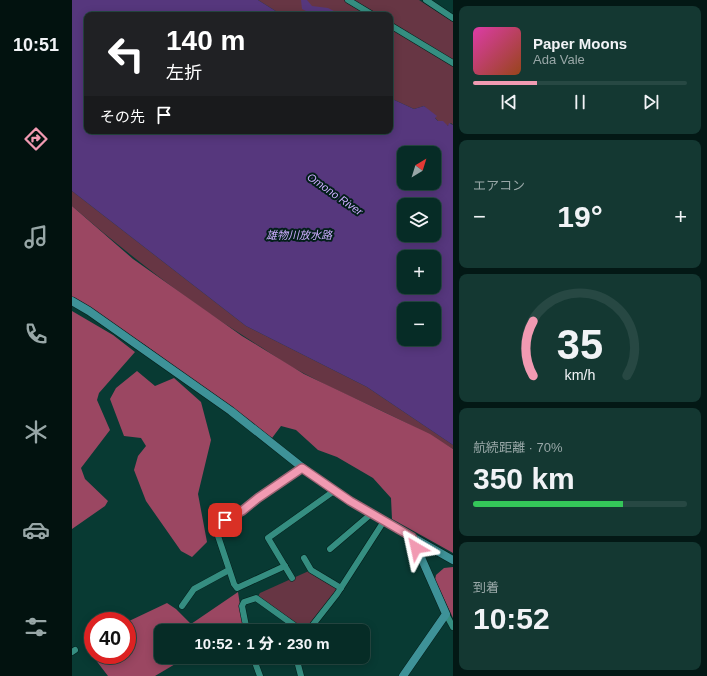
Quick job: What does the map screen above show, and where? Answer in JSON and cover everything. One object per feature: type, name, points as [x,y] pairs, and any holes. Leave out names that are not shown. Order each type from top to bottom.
[{"type":"street","points":[[348,0],[367,12]]},
{"type":"street","points":[[426,0],[453,18]]},
{"type":"street","points":[[393,27],[453,62]]},
{"type":"street","points":[[72,301],[90,311],[231,411],[302,468],[334,490],[384,522],[453,560]]},
{"type":"street","points":[[284,566],[237,588],[234,584],[216,530],[217,525],[242,511],[258,498],[302,468]]},
{"type":"street","points":[[292,578],[268,538],[334,490]]},
{"type":"street","points":[[330,549],[371,514]]},
{"type":"street","points":[[313,624],[341,588],[384,522]]},
{"type":"street","points":[[412,537],[453,627]]},
{"type":"street","points":[[304,558],[311,570],[341,588]]},
{"type":"street","points":[[182,606],[194,589],[229,570]]},
{"type":"street","points":[[246,624],[242,606],[244,602],[256,598],[292,624]]},
{"type":"street","points":[[403,676],[446,614]]},
{"type":"street","points":[[256,664],[260,676]]},
{"type":"street","points":[[298,664],[302,676]]},
{"type":"shaded area","points":[[258,0],[419,0],[453,22],[453,125],[451,123],[448,126],[438,121],[424,106],[414,109],[393,99],[393,12],[277,12]]},
{"type":"shaded area","points":[[72,191],[246,326],[367,387],[453,445],[453,449],[417,428],[299,371],[211,315],[117,244],[72,206]]},
{"type":"shaded area","points":[[72,206],[133,259],[242,336],[304,374],[430,434],[453,449],[453,553],[392,519],[391,498],[373,478],[337,457],[318,450],[296,430],[281,426],[272,438],[145,345],[72,299]]},
{"type":"shaded area","points":[[72,311],[113,335],[135,352],[99,393],[97,400],[110,430],[81,468],[85,479],[108,501],[105,506],[72,529]]},
{"type":"shaded area","points":[[137,371],[155,386],[174,378],[201,402],[211,440],[198,494],[207,542],[192,557],[181,551],[146,501],[134,470],[138,456],[146,446],[141,438],[124,436],[110,399],[116,388]]},
{"type":"shaded area","points":[[453,567],[453,618],[435,580],[436,575],[444,568]]},
{"type":"shaded area","points":[[311,570],[341,588],[313,624],[292,624],[257,598],[260,593]]},
{"type":"shaded area","points":[[238,592],[243,624],[191,624]]},
{"type":"shaded area","points":[[167,603],[176,609],[191,624],[154,624],[154,664],[175,664],[155,676],[108,676],[99,664],[136,664],[136,618]]},
{"type":"water","name":"雄物川放水路","points":[[72,0],[258,0],[277,12],[84,12],[84,134],[393,134],[393,99],[414,109],[424,106],[437,116],[435,118],[438,121],[443,121],[448,126],[449,123],[453,125],[453,445],[367,387],[246,326],[72,191]]},
{"type":"water","points":[[301,0],[307,0],[312,6],[328,8],[336,12],[315,12],[302,9]]},
{"type":"route","points":[[225,520],[242,511],[258,498],[302,468],[350,501],[412,537],[416,548]]},
{"type":"water label","name":"Omono River","points":[[335,194]]}]
